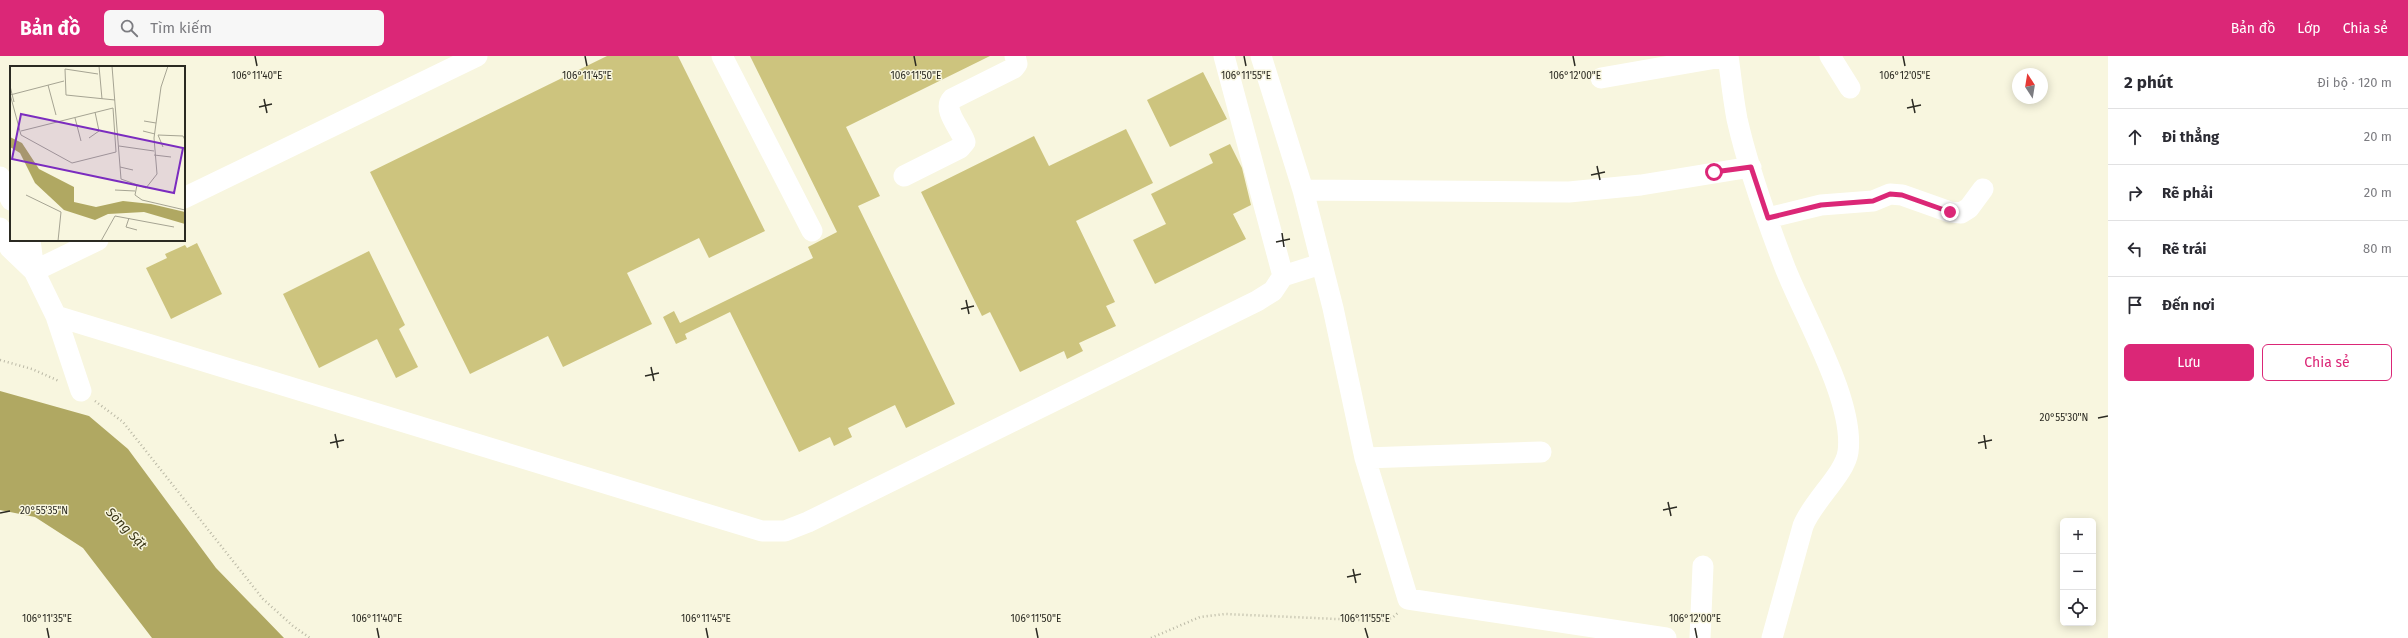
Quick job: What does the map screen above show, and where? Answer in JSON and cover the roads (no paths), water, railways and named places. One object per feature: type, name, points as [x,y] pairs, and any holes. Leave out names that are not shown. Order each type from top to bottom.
[{"type":"street","points":[[185,198],[477,56]]},
{"type":"street","points":[[722,56],[812,231]]},
{"type":"street","points":[[904,176],[960,148],[964,142],[963,138],[948,109],[948,103],[952,99],[1014,68],[1017,64],[1015,56]]},
{"type":"street","points":[[1224,56],[1283,276]]},
{"type":"street","points":[[1261,56],[1303,190],[1333,308],[1365,458],[1408,599],[1629,636],[1666,638]]},
{"type":"street","points":[[1601,78],[1682,60],[1728,56],[1737,118],[1751,167],[1794,290],[1838,391],[1848,423],[1848,454],[1842,468],[1809,511],[1803,526],[1772,638]]},
{"type":"street","points":[[1830,56],[1850,88]]},
{"type":"street","points":[[1303,190],[1569,192],[1640,185],[1751,167]]},
{"type":"street","points":[[0,177],[10,198]]},
{"type":"street","points":[[1768,218],[1821,205],[1873,201],[1890,194],[1902,195],[1950,212],[1961,213],[1969,208],[1983,190]]},
{"type":"street","points":[[0,228],[10,248],[34,271]]},
{"type":"street","points":[[30,241],[34,271],[56,316],[81,391]]},
{"type":"street","points":[[34,271],[96,241]]},
{"type":"street","points":[[56,316],[762,531],[785,531],[808,522],[1257,301],[1273,291],[1283,276],[1321,264]]},
{"type":"street","points":[[1365,458],[1541,452]]},
{"type":"street","points":[[1700,638],[1703,566]]},
{"type":"water","name":"Sông Sặt","points":[[0,391],[89,416],[128,449],[216,568],[284,638],[152,638],[83,548],[35,517],[0,510]]}]
